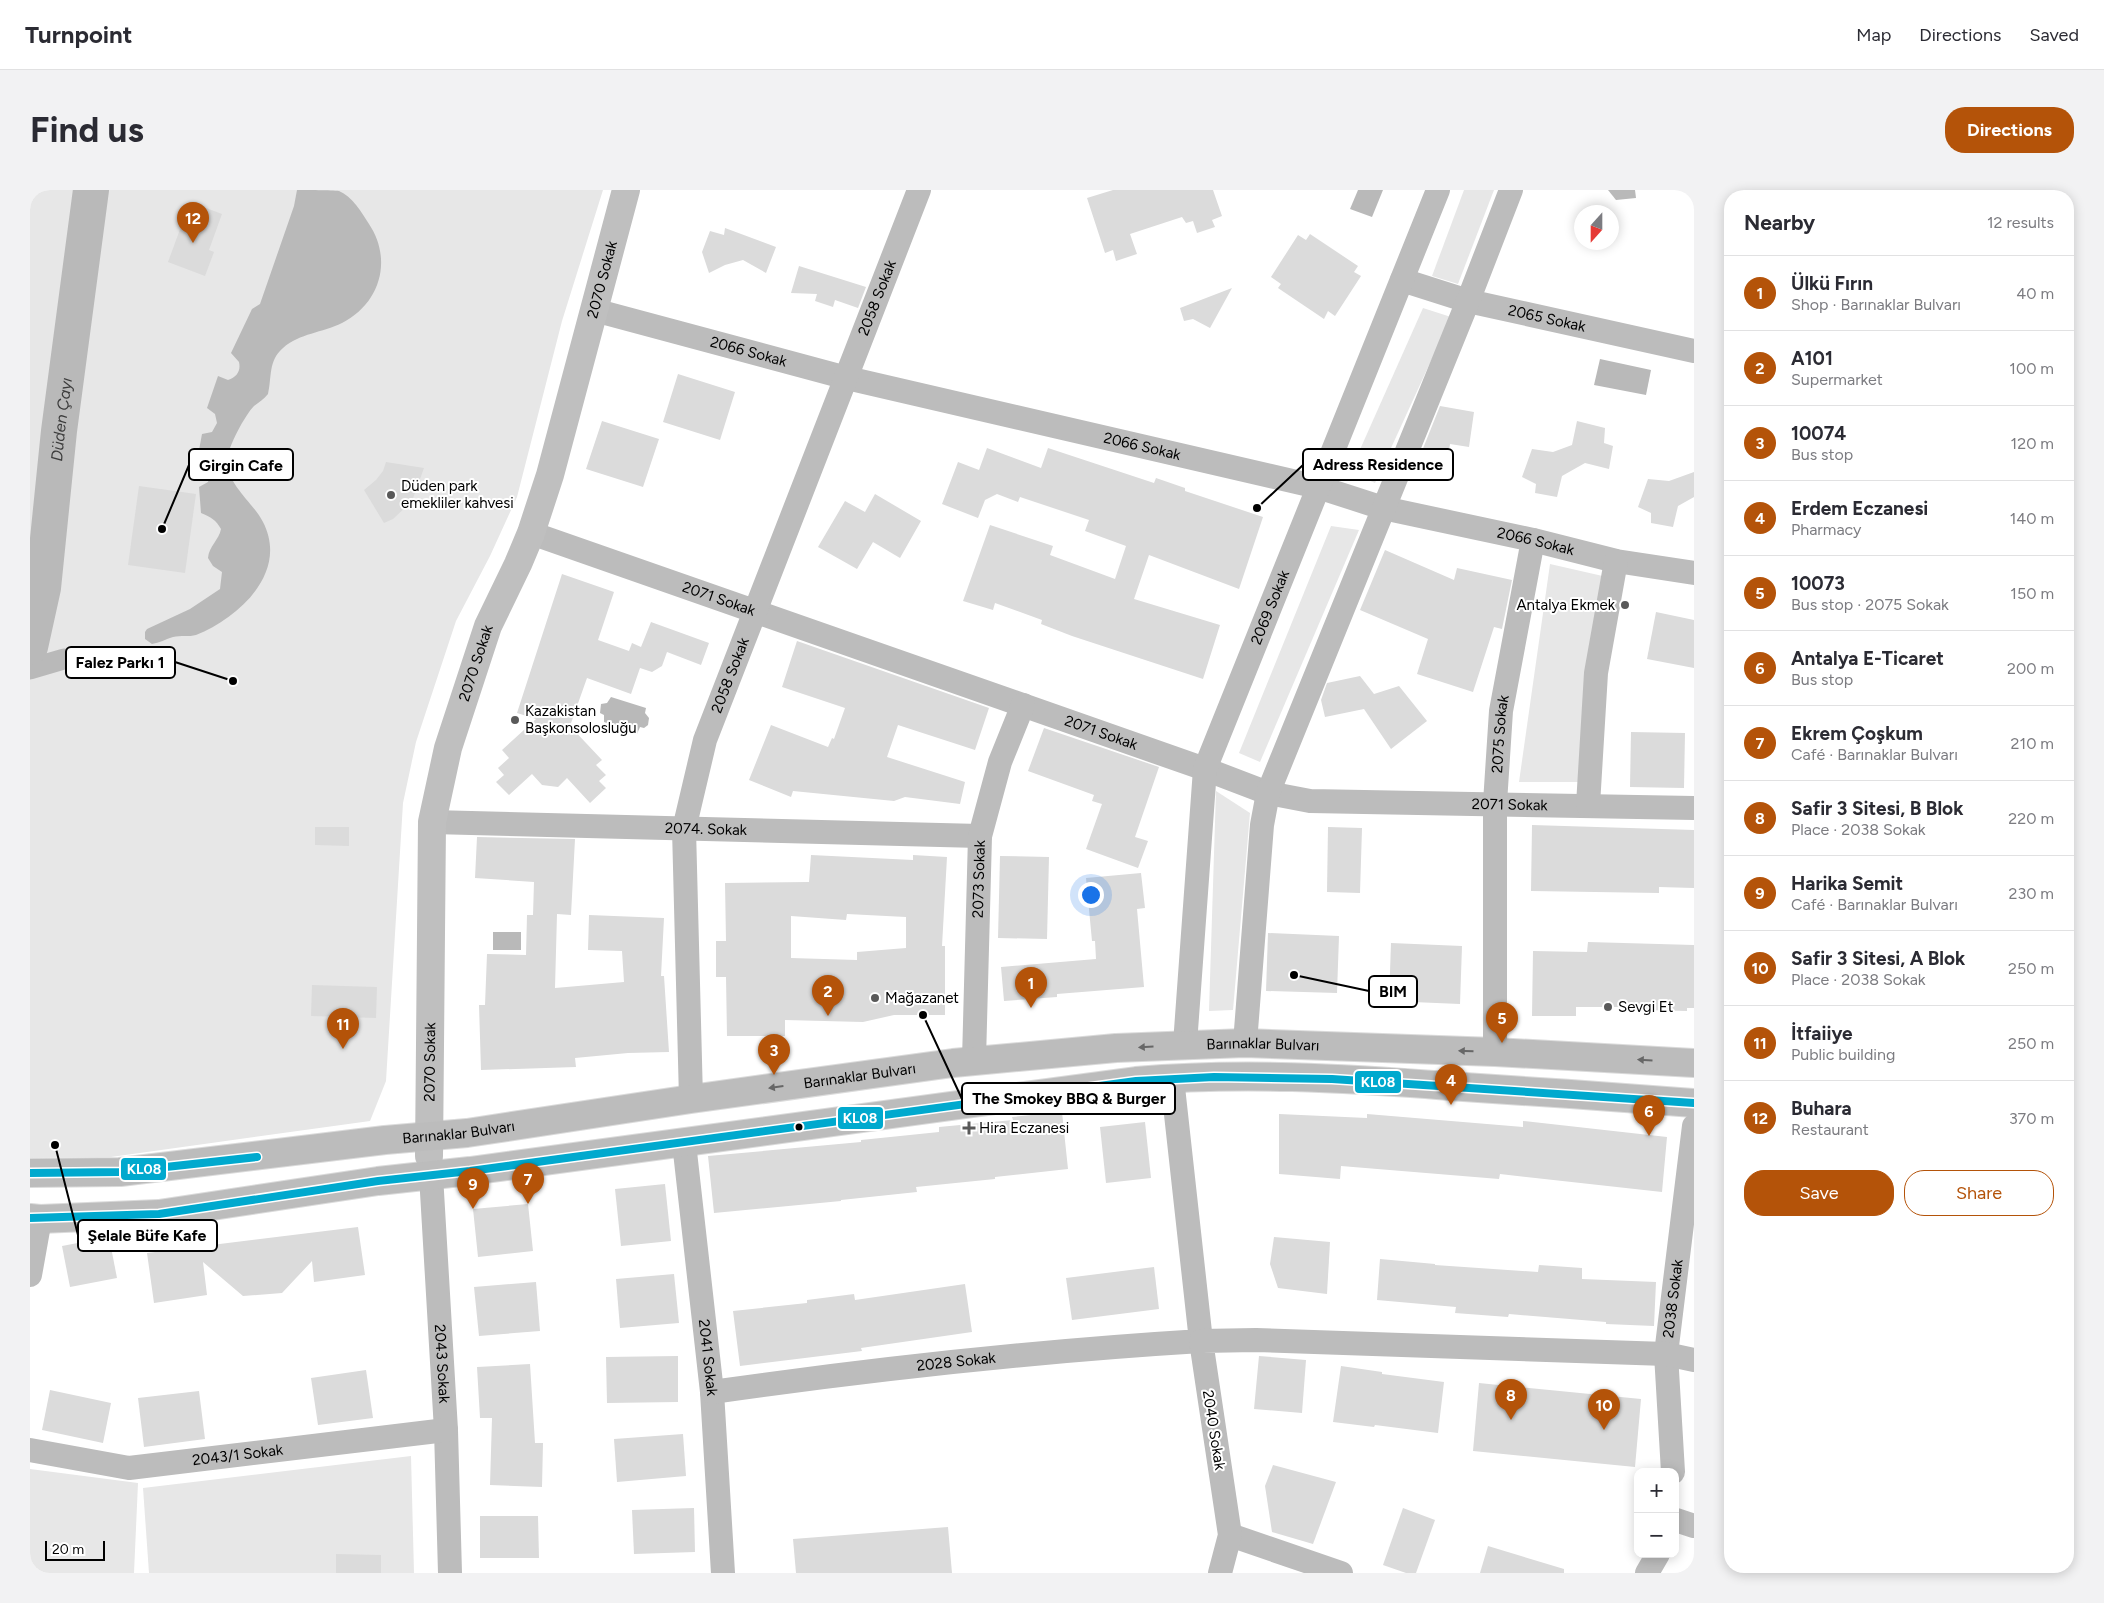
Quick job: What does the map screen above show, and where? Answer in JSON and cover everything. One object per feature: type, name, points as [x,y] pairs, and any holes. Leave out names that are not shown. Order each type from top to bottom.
[{"type":"main road","name":"Barınaklar Bulvarı","points":[[35,1218],[158,1214],[378,1181],[430,1156],[467,1133],[691,1099],[974,1060],[1185,1044],[1246,1043],[1495,1052],[1694,1063]]},
{"type":"main road","name":"Barınaklar Bulvarı","points":[[30,1173],[120,1172],[684,1143],[1136,1081],[1172,1078],[1244,1075],[1323,1076],[1694,1103]]},
{"type":"street","name":"2070 Sokak","points":[[430,1156],[432,822],[448,748],[488,626],[531,533],[550,475],[626,190]]},
{"type":"street","name":"2058 Sokak","points":[[691,1099],[684,829],[705,740],[919,190]]},
{"type":"street","name":"2069 Sokak","points":[[1185,1044],[1205,768],[1438,190]]},
{"type":"street","points":[[1246,1043],[1262,825],[1268,793],[1468,301],[1510,190]]},
{"type":"street","name":"2065 Sokak","points":[[1402,280],[1468,301],[1694,351]]},
{"type":"street","name":"2066 Sokak","points":[[594,310],[847,378],[1318,487],[1383,508],[1533,540],[1616,561],[1694,573]]},
{"type":"street","name":"2071 Sokak","points":[[531,533],[1205,768],[1268,793],[1310,801],[1694,808]]},
{"type":"street","name":"2075 Sokak","points":[[1495,1052],[1495,803],[1501,712],[1533,540]]},
{"type":"street","points":[[1588,805],[1596,673],[1616,561]]},
{"type":"street","name":"2073 Sokak","points":[[974,1060],[980,836],[1000,762],[1023,705]]},
{"type":"street","name":"2074. Sokak","points":[[432,822],[980,836]]},
{"type":"street","name":"2040 Sokak","points":[[1172,1078],[1201,1341],[1230,1535],[1220,1573]]},
{"type":"street","name":"2038 Sokak","points":[[1673,1468],[1666,1354],[1694,1126]]},
{"type":"street","name":"2041 Sokak","points":[[684,1143],[712,1392],[723,1573]]},
{"type":"street","name":"2043 Sokak","points":[[430,1156],[446,1430],[450,1573]]},
{"type":"street","points":[[30,1275],[35,1218]]},
{"type":"street","points":[[1201,1341],[1256,1340],[1666,1354],[1694,1360]]},
{"type":"street","name":"2028 Sokak","points":[[712,1392],[1078,1348],[1201,1341]]},
{"type":"street","name":"2043/1 Sokak","points":[[30,1450],[129,1468],[446,1430]]},
{"type":"street","points":[[1679,1522],[1694,1526]]},
{"type":"street","points":[[1230,1535],[1341,1573]]},
{"type":"street","points":[[1647,1573],[1656,1558]]},
{"type":"shaded area","points":[[30,190],[603,190],[562,321],[517,497],[490,556],[456,621],[416,742],[403,803],[386,1081],[370,1121],[111,1157],[30,1158]]},
{"type":"shaded area","points":[[297,190],[339,191],[352,201],[369,224],[376,238],[381,266],[379,280],[374,293],[366,305],[355,315],[342,323],[297,339],[278,353],[271,370],[268,394],[250,410],[230,447],[227,460],[231,477],[263,522],[269,541],[270,558],[265,575],[243,605],[212,627],[196,635],[173,637],[152,644],[145,639],[147,629],[190,609],[220,589],[222,572],[213,566],[208,558],[221,529],[213,519],[201,513],[199,487],[208,482],[211,473],[207,464],[197,461],[202,434],[212,432],[217,423],[215,414],[207,408],[218,376],[228,380],[239,371],[239,362],[231,353],[252,309],[260,304],[294,206]]},
{"type":"shaded area","points":[[1358,190],[1383,190],[1372,217],[1350,209]]},
{"type":"shaded area","points":[[1464,190],[1494,190],[1458,284],[1432,276]]},
{"type":"shaded area","points":[[1608,190],[1635,190],[1636,198],[1616,200]]},
{"type":"shaded area","points":[[1423,308],[1451,317],[1375,483],[1350,472]]},
{"type":"shaded area","points":[[1600,359],[1651,370],[1646,395],[1594,385]]},
{"type":"shaded area","points":[[1331,526],[1359,530],[1260,762],[1239,753]]},
{"type":"shaded area","points":[[1550,564],[1607,577],[1582,782],[1519,782]]},
{"type":"shaded area","points":[[611,697],[646,708],[645,713],[649,718],[648,725],[644,728],[640,727],[637,734],[604,722],[604,715],[600,713],[601,704],[607,703]]},
{"type":"shaded area","points":[[1216,791],[1250,813],[1233,1010],[1209,1011]]},
{"type":"shaded area","points":[[493,932],[521,932],[521,950],[493,950]]},
{"type":"shaded area","points":[[411,1456],[414,1573],[149,1573],[143,1488]]},
{"type":"shaded area","points":[[30,1469],[138,1483],[134,1573],[30,1573]]},
{"type":"building","points":[[1113,190],[1213,190],[1222,216],[1212,220],[1215,227],[1197,233],[1193,221],[1186,223],[1182,217],[1130,234],[1137,254],[1116,261],[1113,250],[1105,253],[1087,198]]},
{"type":"building","points":[[190,202],[222,214],[209,250],[214,252],[205,276],[168,262]]},
{"type":"building","points":[[725,228],[776,247],[766,273],[743,260],[725,265],[709,273],[702,252],[710,231],[724,235]]},
{"type":"building","points":[[1310,234],[1358,266],[1354,272],[1361,276],[1335,316],[1328,311],[1324,319],[1278,288],[1281,284],[1271,277],[1298,235],[1306,240]]},
{"type":"building","points":[[799,266],[866,287],[858,308],[835,300],[833,307],[815,301],[817,294],[791,293]]},
{"type":"building","points":[[1232,288],[1210,328],[1193,319],[1184,321],[1180,308]]},
{"type":"building","points":[[678,374],[735,392],[720,440],[663,422]]},
{"type":"building","points":[[1440,406],[1474,412],[1469,447],[1450,444],[1446,468],[1419,463]]},
{"type":"building","points":[[602,421],[659,439],[643,487],[586,469]]},
{"type":"building","points":[[1577,421],[1605,428],[1604,443],[1613,446],[1609,469],[1585,463],[1562,476],[1557,497],[1535,493],[1536,484],[1522,477],[1532,449],[1553,452],[1572,445]]},
{"type":"building","points":[[987,448],[1041,468],[1048,448],[1154,483],[1156,478],[1185,488],[1185,491],[1263,517],[1239,589],[1149,555],[1134,599],[1220,625],[1203,679],[1072,636],[1041,624],[1042,620],[995,603],[993,610],[963,601],[990,525],[1053,546],[1050,555],[1115,579],[1126,546],[1085,531],[1089,520],[1020,497],[1018,502],[997,494],[985,500],[978,518],[942,504],[958,462],[979,470]]},
{"type":"building","name":"Düden park emekliler kahvesi","points":[[386,462],[424,468],[412,501],[393,519],[384,523],[364,490],[376,480],[383,471]]},
{"type":"building","points":[[1694,472],[1694,497],[1678,506],[1673,527],[1651,523],[1651,513],[1638,507],[1648,479],[1669,481]]},
{"type":"building","points":[[139,486],[196,494],[185,573],[128,565]]},
{"type":"building","points":[[875,494],[921,521],[900,558],[873,542],[857,569],[818,547],[845,501],[865,512]]},
{"type":"building","points":[[1385,550],[1454,580],[1457,568],[1512,580],[1502,629],[1494,627],[1473,692],[1417,674],[1428,639],[1360,610]]},
{"type":"building","points":[[562,574],[614,592],[598,640],[629,651],[632,643],[641,647],[651,622],[709,643],[701,665],[667,652],[662,666],[652,672],[640,668],[631,694],[587,678],[570,726],[602,760],[596,765],[606,775],[599,781],[606,788],[590,803],[567,778],[558,787],[542,785],[532,774],[509,795],[496,782],[504,775],[498,768],[509,758],[502,750],[536,719],[517,713]]},
{"type":"building","points":[[1656,612],[1694,620],[1694,668],[1647,659]]},
{"type":"building","points":[[797,641],[989,708],[975,750],[898,725],[887,757],[965,782],[960,804],[905,797],[894,801],[793,791],[791,797],[749,780],[771,725],[828,747],[832,738],[834,739],[845,708],[782,687]]},
{"type":"building","points":[[1360,676],[1374,694],[1399,686],[1427,721],[1391,749],[1364,709],[1325,717],[1321,700],[1327,683]]},
{"type":"building","points":[[1044,728],[1159,767],[1135,837],[1148,841],[1138,868],[1086,849],[1102,804],[1092,801],[1094,795],[1028,771]]},
{"type":"building","points":[[1631,732],[1685,733],[1684,788],[1630,787]]},
{"type":"building","points":[[1532,825],[1694,830],[1694,888],[1659,887],[1659,893],[1531,891]]},
{"type":"building","points":[[315,827],[349,827],[349,846],[315,845]]},
{"type":"building","points":[[1328,827],[1362,828],[1360,893],[1327,892]]},
{"type":"building","points":[[477,837],[575,839],[571,915],[557,914],[555,988],[624,982],[622,951],[588,950],[589,915],[664,918],[661,976],[664,976],[669,1052],[628,1053],[575,1058],[576,1067],[481,1070],[479,1005],[485,1005],[487,954],[526,955],[527,915],[533,915],[534,882],[475,878]]},
{"type":"building","points":[[811,855],[913,860],[913,855],[947,857],[942,946],[945,946],[945,1015],[894,1015],[863,1022],[785,1020],[785,1036],[727,1036],[726,977],[716,977],[716,941],[726,941],[725,883],[809,882]],"holes":[[[847,914],[906,917],[906,948],[857,952],[857,960],[791,958],[791,916],[846,920]]]},
{"type":"building","points":[[1000,856],[1049,857],[1047,939],[998,938]]},
{"type":"building","points":[[1141,873],[1145,908],[1137,909],[1144,987],[1057,994],[1057,997],[1004,1001],[1001,967],[1096,959],[1095,941],[1092,941],[1086,878]]},
{"type":"building","points":[[1268,933],[1339,936],[1337,993],[1266,991]]},
{"type":"building","points":[[1588,942],[1694,945],[1694,1008],[1687,1008],[1687,1011],[1643,1010],[1643,1007],[1576,1007],[1576,1016],[1532,1016],[1533,951],[1587,952]]},
{"type":"building","points":[[1391,943],[1462,946],[1460,1004],[1389,1001]]},
{"type":"building","points":[[312,985],[377,987],[376,1018],[311,1016]]},
{"type":"building","points":[[1062,1112],[1068,1169],[916,1187],[917,1192],[714,1213],[708,1156],[861,1142],[861,1140],[939,1132],[939,1127],[1013,1120],[1012,1117]]},
{"type":"building","points":[[1279,1114],[1367,1118],[1367,1114],[1523,1127],[1523,1121],[1667,1137],[1662,1192],[1500,1174],[1499,1179],[1341,1166],[1340,1179],[1279,1174]]},
{"type":"building","points":[[1145,1122],[1151,1178],[1106,1183],[1100,1127]]},
{"type":"building","points":[[665,1184],[671,1241],[621,1246],[615,1189]]},
{"type":"building","points":[[528,1204],[533,1251],[478,1257],[473,1209]]},
{"type":"building","points":[[358,1227],[365,1275],[314,1282],[312,1261],[282,1293],[243,1296],[203,1262],[207,1295],[154,1303],[147,1253]]},
{"type":"building","points":[[109,1237],[117,1278],[70,1287],[62,1246]]},
{"type":"building","points":[[1274,1237],[1330,1242],[1327,1294],[1278,1288],[1270,1264]]},
{"type":"building","points":[[1380,1259],[1538,1272],[1539,1265],[1582,1268],[1582,1279],[1656,1282],[1654,1326],[1606,1324],[1606,1322],[1509,1314],[1508,1317],[1455,1313],[1456,1307],[1377,1300]]},
{"type":"building","points":[[1154,1267],[1159,1309],[1072,1320],[1066,1278]]},
{"type":"building","points":[[674,1274],[679,1323],[620,1328],[616,1279]]},
{"type":"building","points":[[536,1282],[540,1331],[479,1336],[474,1287]]},
{"type":"building","points":[[965,1284],[972,1332],[861,1348],[862,1351],[740,1366],[733,1311],[807,1303],[807,1300],[854,1294],[855,1300]]},
{"type":"building","points":[[678,1356],[678,1402],[607,1403],[606,1357]]},
{"type":"building","points":[[1259,1356],[1306,1360],[1302,1413],[1254,1409]]},
{"type":"building","points":[[530,1364],[535,1443],[543,1443],[542,1487],[490,1485],[492,1418],[480,1418],[477,1367]]},
{"type":"building","points":[[1341,1366],[1382,1372],[1382,1374],[1444,1382],[1438,1433],[1333,1422]]},
{"type":"building","points":[[366,1370],[373,1418],[318,1425],[311,1378]]},
{"type":"building","points":[[1479,1383],[1641,1399],[1635,1467],[1473,1451]]},
{"type":"building","points":[[50,1390],[111,1403],[103,1443],[42,1430]]},
{"type":"building","points":[[199,1391],[205,1439],[144,1447],[138,1398]]},
{"type":"building","points":[[683,1434],[686,1476],[617,1482],[614,1439]]},
{"type":"building","points":[[1273,1465],[1336,1482],[1313,1544],[1272,1532],[1265,1486]]},
{"type":"building","points":[[694,1508],[695,1552],[634,1554],[632,1510]]},
{"type":"building","points":[[1403,1508],[1435,1520],[1416,1573],[1406,1573],[1383,1565]]},
{"type":"building","points":[[480,1516],[538,1516],[539,1558],[480,1558]]},
{"type":"building","points":[[948,1527],[952,1573],[796,1573],[793,1539]]},
{"type":"building","points":[[1488,1546],[1564,1569],[1564,1573],[1480,1573]]},
{"type":"building","points":[[336,1554],[381,1555],[381,1573],[336,1573]]},
{"type":"waterway","name":"Düden Çayı","points":[[30,647],[43,588],[59,431],[91,190]]},
{"type":"waterway","points":[[30,669],[64,659]]},
{"type":"transit line","name":"KL08","points":[[30,1218],[159,1214],[378,1181],[470,1171],[1136,1081],[1214,1077],[1332,1079],[1694,1103]]},
{"type":"transit line","name":"KL08","points":[[30,1173],[120,1172],[257,1157]]},
{"type":"place","name":"Buhara","points":[[193,243]]},
{"type":"place","name":"Düden park emekliler kahvesi","points":[[391,495]]},
{"type":"place","name":"Adress Residence","points":[[1257,508]]},
{"type":"place","name":"Girgin Cafe","points":[[162,529]]},
{"type":"place","name":"Antalya Ekmek","points":[[1625,605]]},
{"type":"place","name":"Falez Parkı 1","points":[[233,681]]},
{"type":"place","name":"Kazakistan Başkonsolosluğu","points":[[515,720]]},
{"type":"place","name":"BIM","points":[[1294,975]]},
{"type":"place","name":"Mağazanet","points":[[875,998]]},
{"type":"place","name":"Sevgi Et","points":[[1608,1007]]},
{"type":"place","name":"Ülkü Fırın","points":[[1031,1008]]},
{"type":"place","name":"The Smokey BBQ & Burger","points":[[923,1015]]},
{"type":"place","name":"A101","points":[[828,1016]]},
{"type":"place","name":"10073","points":[[1502,1043]]},
{"type":"place","name":"İtfaiiye","points":[[343,1049]]},
{"type":"place","name":"10074","points":[[774,1075]]},
{"type":"place","name":"Erdem Eczanesi","points":[[1451,1105]]},
{"type":"place","name":"Hira Eczanesi","points":[[969,1128]]},
{"type":"place","name":"Antalya E-Ticaret","points":[[1649,1136]]},
{"type":"place","name":"Şelale Büfe Kafe","points":[[55,1145]]},
{"type":"place","name":"Ekrem Çoşkum","points":[[528,1204]]},
{"type":"place","name":"Harika Semit","points":[[473,1209]]},
{"type":"place","name":"Safir 3 Sitesi, B Blok","points":[[1511,1420]]},
{"type":"place","name":"Safir 3 Sitesi, A Blok","points":[[1604,1430]]}]
